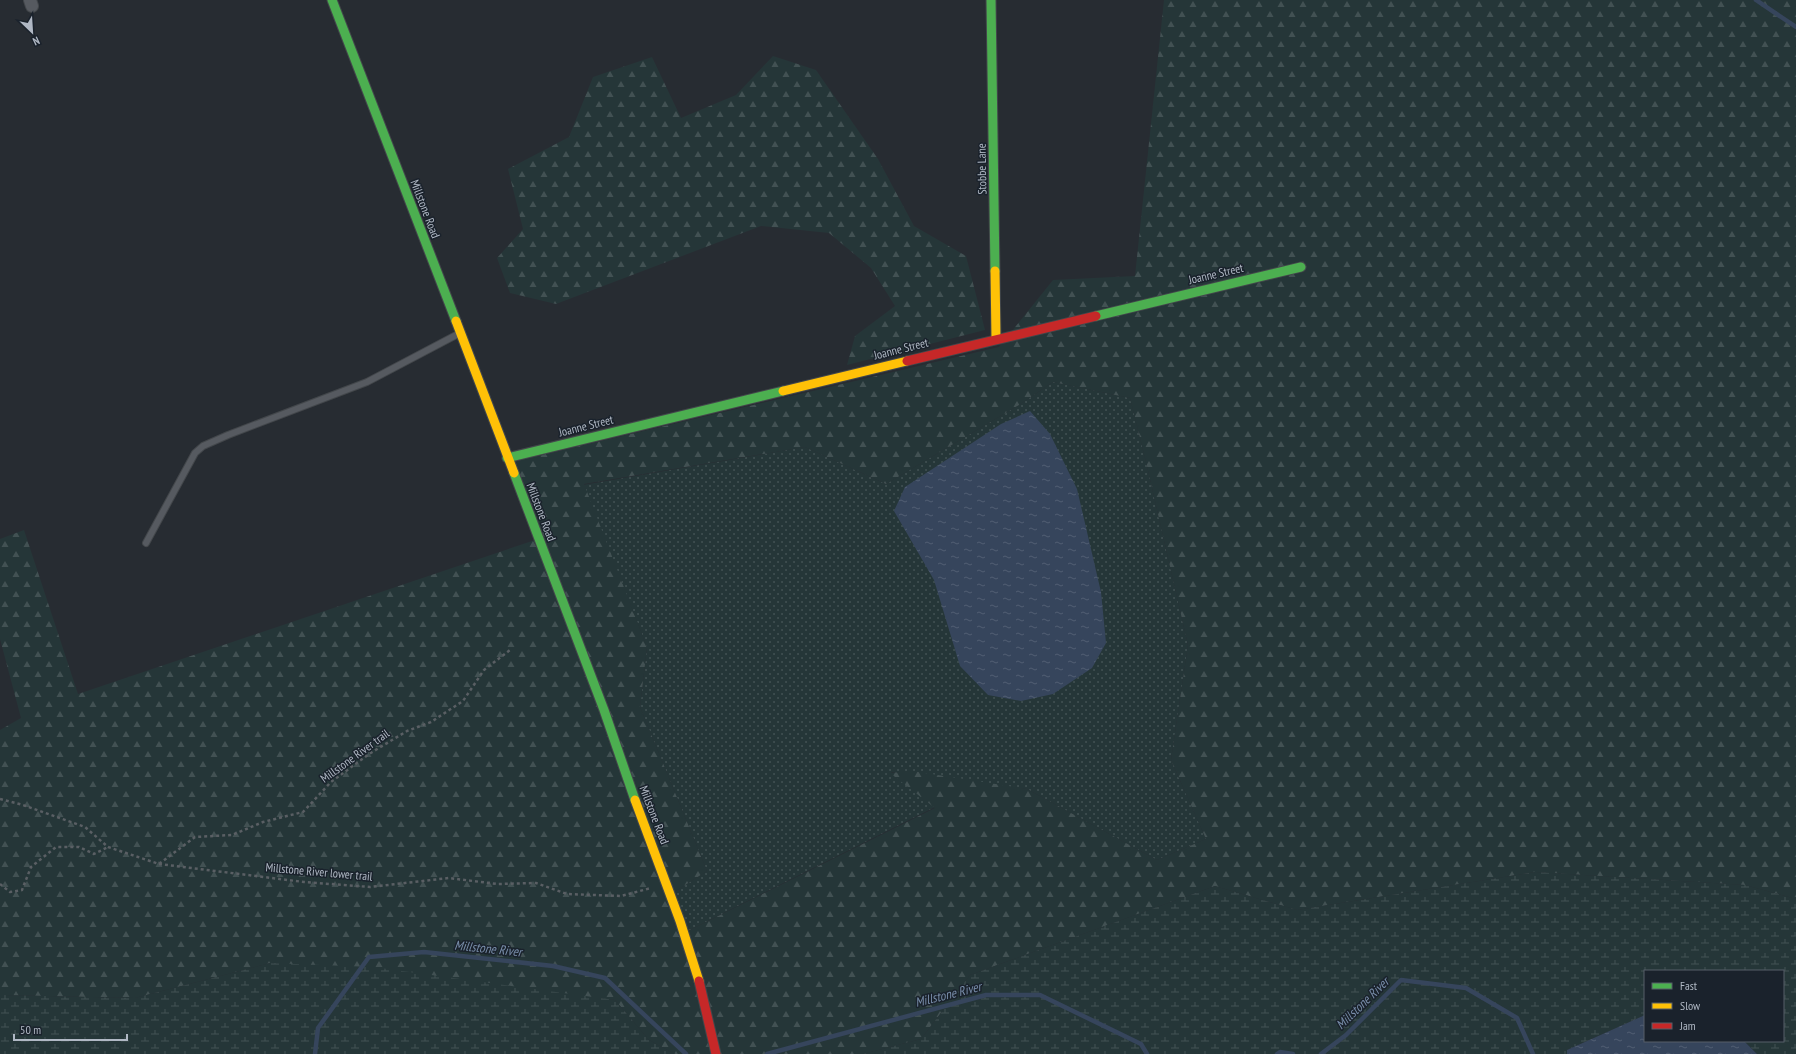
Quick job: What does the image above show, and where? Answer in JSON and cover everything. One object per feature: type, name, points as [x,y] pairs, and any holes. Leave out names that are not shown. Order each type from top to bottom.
[{"type":"street","name":"Millstone Road","points":[[332,0],[372,101],[601,703],[667,883],[699,980],[716,1054]]},
{"type":"street","name":"Stobbe Lane","points":[[991,0],[996,338]]},
{"type":"street","name":"Joanne Street","points":[[507,458],[996,338],[1301,267]]},
{"type":"lane","points":[[146,543],[195,453],[203,446],[367,382],[460,333]]},
{"type":"path","name":"Millstone River trail","points":[[159,864],[195,837],[232,835],[263,822],[303,812],[331,782],[369,754],[407,731],[431,722],[463,701],[484,670],[510,650]]},
{"type":"path","points":[[0,799],[23,805],[85,827],[108,847],[159,864]]},
{"type":"path","points":[[0,884],[10,892],[22,890],[31,867],[56,847],[79,847],[94,854],[108,847]]},
{"type":"path","name":"Millstone River lower trail","points":[[159,864],[304,882],[370,887],[450,878],[498,884],[536,883],[568,894],[621,896],[667,883]]},
{"type":"green space","points":[[1164,0],[1796,0],[1796,899],[1745,885],[1535,872],[1297,910],[1215,886],[970,975],[921,1039],[863,1054],[675,1054],[649,1040],[615,1000],[270,963],[135,998],[0,995],[0,730],[21,718],[0,639],[0,539],[24,530],[78,694],[538,539],[508,463],[999,347],[1053,280],[1135,276]],"holes":[[[1053,382],[1130,398],[1188,645],[1171,760],[1206,839],[1157,860],[1027,789],[912,771],[890,773],[935,808],[684,933],[671,894],[707,871],[640,707],[647,647],[584,484],[805,447],[886,484],[1019,405]]]},
{"type":"green space","points":[[773,56],[816,70],[878,159],[914,226],[966,256],[985,330],[847,365],[855,336],[895,306],[871,268],[829,233],[761,226],[556,304],[510,293],[497,258],[523,229],[508,169],[569,137],[593,77],[652,57],[681,118],[736,95]]},
{"type":"green space","points":[[1053,382],[1130,398],[1188,645],[1171,760],[1206,839],[1157,860],[1027,789],[891,772],[935,807],[684,933],[671,894],[707,871],[640,707],[647,647],[583,485],[805,447],[886,484],[1019,405]]},
{"type":"green space","points":[[1535,872],[1745,885],[1796,899],[1796,1054],[1757,1054],[1745,1042],[1784,1042],[1784,970],[1644,970],[1644,1015],[1567,1050],[1567,1054],[863,1054],[921,1039],[970,975],[1215,886],[1297,910]]},
{"type":"green space","points":[[270,963],[373,967],[615,1000],[649,1040],[675,1054],[0,1054],[0,995],[135,998]]},
{"type":"water","points":[[1030,411],[1050,434],[1077,489],[1101,592],[1106,643],[1092,668],[1053,694],[1021,701],[988,695],[960,666],[934,580],[894,511],[905,487],[1001,424]]},
{"type":"water","points":[[1644,1015],[1644,1042],[1745,1042],[1757,1054],[1567,1054],[1567,1050]]},
{"type":"waterway","points":[[1756,0],[1796,27]]},
{"type":"waterway","name":"Millstone River","points":[[315,1054],[318,1028],[369,957],[424,952],[553,966],[605,978],[686,1054]]},
{"type":"waterway","name":"Millstone River","points":[[1321,1054],[1346,1035],[1401,980],[1466,988],[1517,1018],[1533,1054]]},
{"type":"waterway","name":"Millstone River","points":[[767,1054],[986,995],[1040,995],[1141,1044],[1147,1054]]},
{"type":"waterway","name":"Millstone River","points":[[1277,1054],[1280,1052],[1293,1054]]},
{"type":"traffic: fast","points":[[332,0],[456,321]]},
{"type":"traffic: fast","points":[[991,0],[995,271]]},
{"type":"traffic: fast","points":[[1096,316],[1301,267]]},
{"type":"traffic: fast","points":[[507,458],[783,391]]},
{"type":"traffic: fast","points":[[514,473],[604,710],[635,800]]},
{"type":"traffic: slow","points":[[995,271],[996,338]]},
{"type":"traffic: slow","points":[[456,321],[514,473]]},
{"type":"traffic: slow","points":[[783,391],[907,361]]},
{"type":"traffic: slow","points":[[635,800],[680,921],[699,981]]},
{"type":"traffic: jam","points":[[907,361],[1096,316]]},
{"type":"traffic: jam","points":[[699,981],[716,1054]]}]
